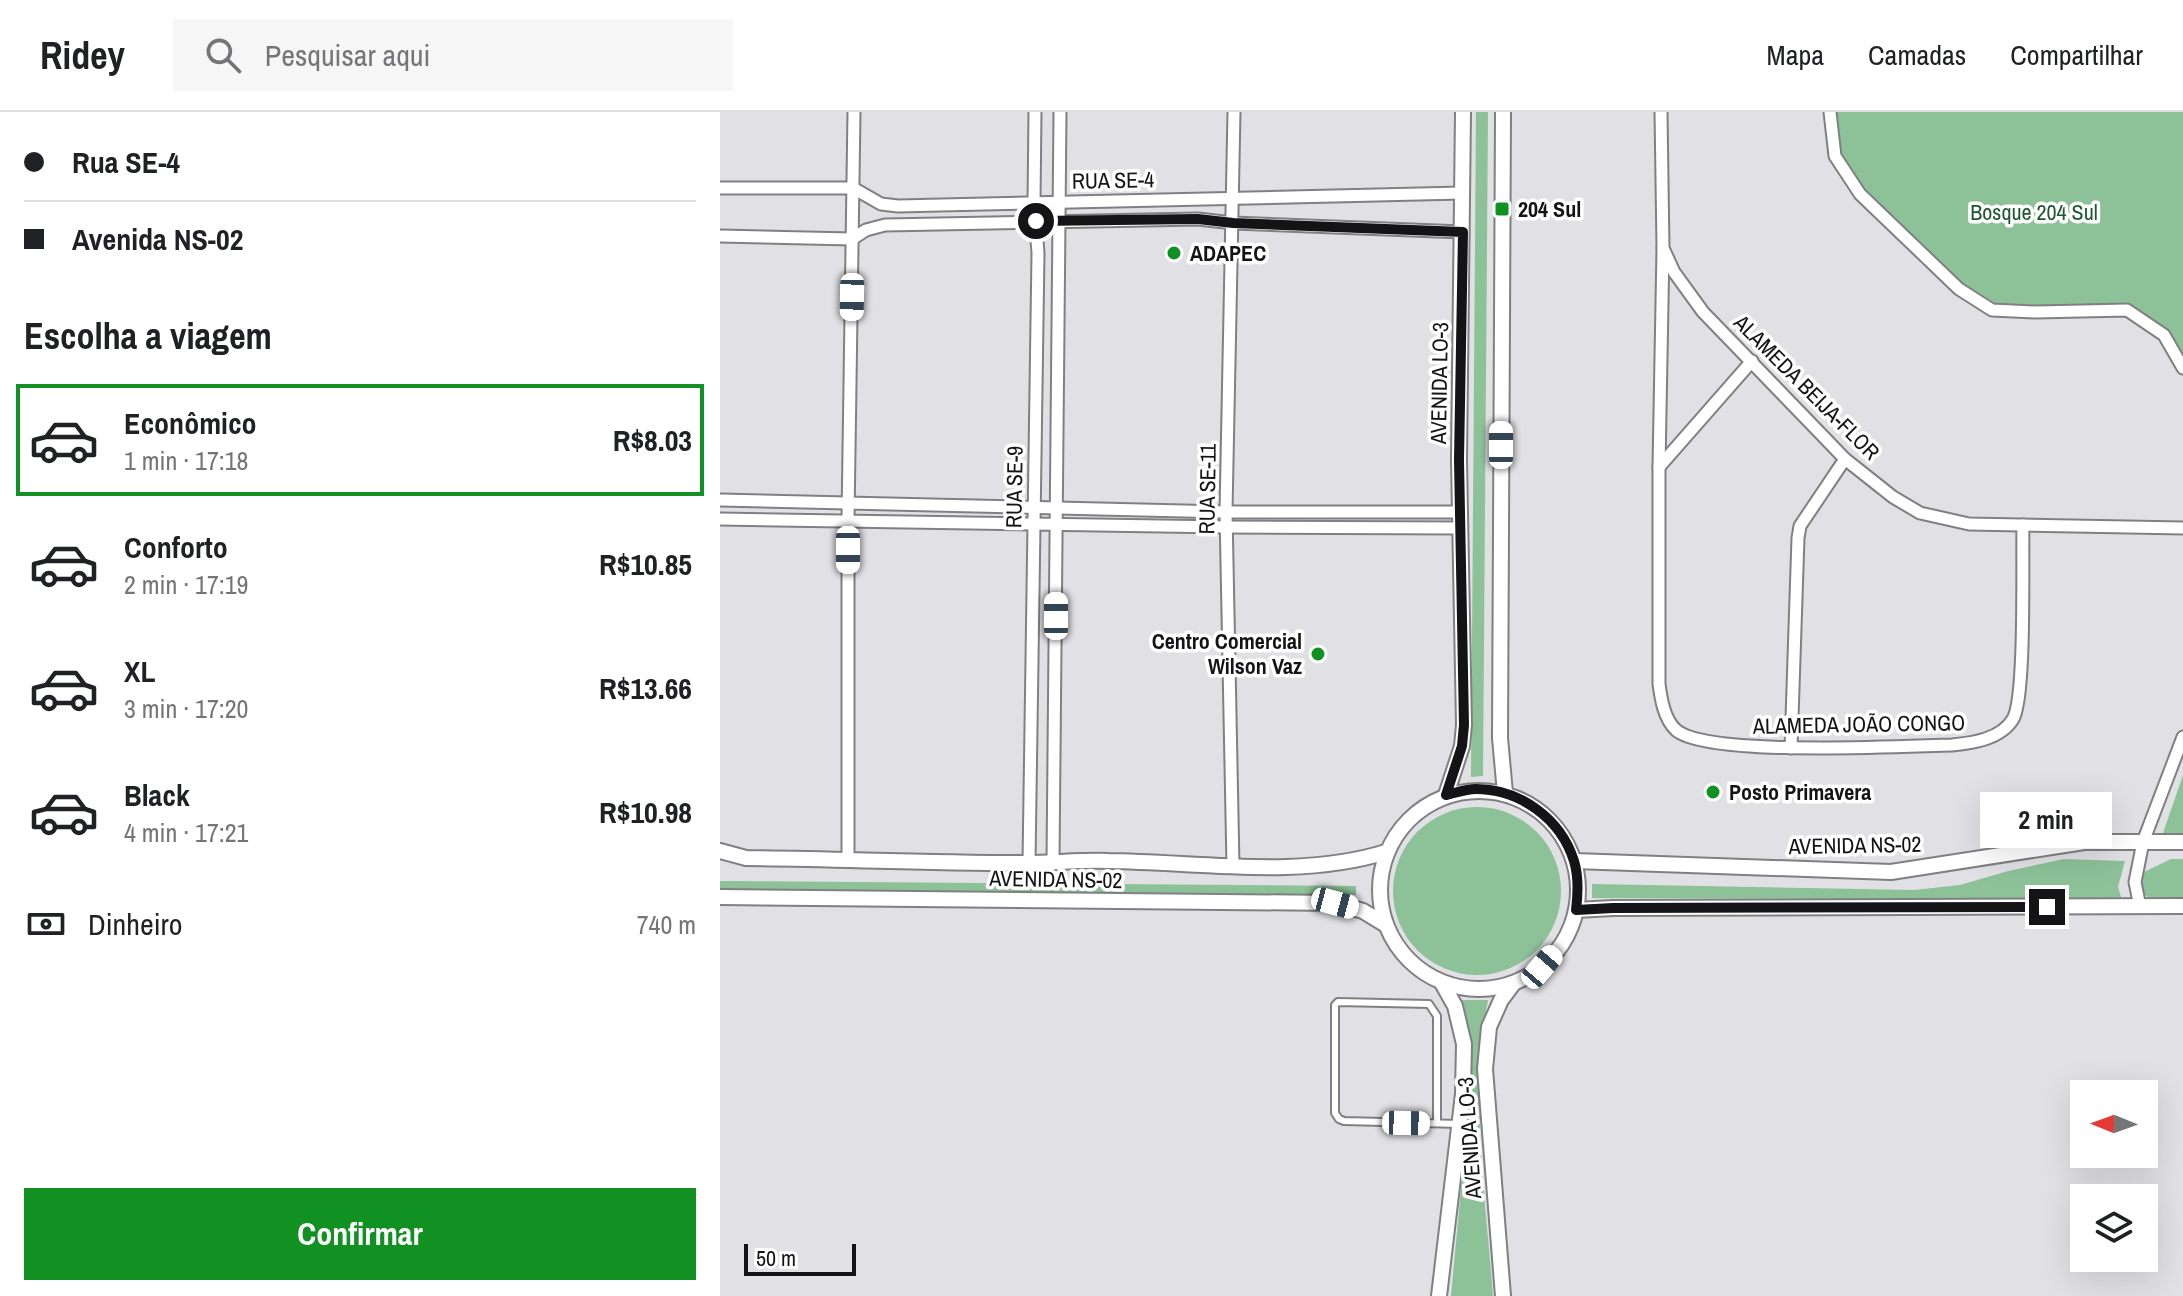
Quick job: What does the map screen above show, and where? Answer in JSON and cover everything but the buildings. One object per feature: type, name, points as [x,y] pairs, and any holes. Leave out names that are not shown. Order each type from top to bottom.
[{"type":"street","points":[[848,858],[848,519],[854,112]]},
{"type":"street","name":"RUA SE-9","points":[[1029,863],[1038,253],[1034,203],[1035,112]]},
{"type":"street","name":"RUA SE-9","points":[[1053,861],[1060,112]]},
{"type":"street","name":"RUA SE-11","points":[[1233,866],[1226,512],[1234,112]]},
{"type":"street","name":"AVENIDA LO-3","points":[[1446,795],[1462,746],[1464,725],[1460,528],[1463,112]]},
{"type":"street","points":[[1503,112],[1500,738],[1505,793]]},
{"type":"street","name":"ALAMEDA BEIJA-FLOR","points":[[1661,112],[1663,248],[1674,272],[1703,312],[1845,459],[1893,497],[1920,513],[1969,524],[2183,528]]},
{"type":"street","points":[[1830,112],[1835,156],[1860,194],[1959,289],[1992,310],[2127,310],[2164,335],[2183,368]]},
{"type":"street","name":"RUA SE-4","points":[[720,188],[853,188],[881,204],[898,206],[1462,193]]},
{"type":"street","name":"RUA SE-4","points":[[720,236],[852,239],[866,230],[885,225],[1198,219],[1463,232]]},
{"type":"street","name":"ALAMEDA JOÃO CONGO","points":[[1663,248],[1659,684],[1660,698],[1677,731],[1721,743],[1791,748],[1952,745],[1977,742],[1999,733],[2014,718],[2020,682],[2023,525]]},
{"type":"street","points":[[1659,467],[1752,361]]},
{"type":"street","points":[[1791,748],[1800,526],[1845,459]]},
{"type":"street","points":[[720,500],[1226,512],[1460,512]]},
{"type":"street","points":[[720,519],[1460,528]]},
{"type":"street","points":[[2140,907],[2135,882],[2143,842],[2183,737]]},
{"type":"street","points":[[1475,789],[1505,793],[1535,807],[1559,831],[1574,861],[1578,885],[1576,910],[1564,941],[1542,967],[1513,984],[1478,989],[1442,983],[1418,969],[1399,950],[1386,925],[1379,888],[1386,852],[1401,827],[1421,808],[1446,795],[1475,789]]},
{"type":"street","name":"AVENIDA NS-02","points":[[1574,861],[1891,872],[2084,842],[2183,842]]},
{"type":"street","name":"AVENIDA NS-02","points":[[720,851],[746,858],[1233,866],[1332,864],[1357,861],[1386,852]]},
{"type":"street","name":"AVENIDA NS-02","points":[[720,897],[1335,903],[1363,911],[1386,925]]},
{"type":"street","points":[[1576,910],[2183,906]]},
{"type":"street","name":"AVENIDA LO-3","points":[[1439,1296],[1460,1124],[1464,1044],[1455,1006],[1442,983]]},
{"type":"street","name":"AVENIDA LO-3","points":[[1503,1296],[1485,1069],[1489,1027],[1501,1000],[1513,984]]},
{"type":"lane","points":[[1437,1123],[1437,1016],[1434,1008],[1429,1004],[1338,1002],[1335,1005],[1333,1057],[1335,1113],[1339,1119],[1460,1124]]},
{"type":"green space","points":[[1476,112],[1488,112],[1483,776],[1471,777]]},
{"type":"green space","name":"Bosque 204 Sul","points":[[1830,112],[2183,112],[2183,368],[2164,335],[2127,310],[1992,310],[1959,289],[1860,194],[1835,156]]},
{"type":"green space","points":[[2183,775],[2183,834],[2163,833]]},
{"type":"green space","points":[[1477,807],[1509,814],[1536,832],[1554,859],[1561,891],[1554,923],[1536,950],[1509,968],[1477,975],[1445,968],[1418,950],[1400,923],[1393,891],[1400,859],[1418,832],[1445,814]]},
{"type":"green space","points":[[2064,859],[2125,861],[2118,887],[2122,900],[1592,898],[1592,884],[1914,890],[1960,885]]},
{"type":"green space","points":[[2171,859],[2183,859],[2183,897],[2148,897],[2139,890],[2142,873]]},
{"type":"green space","points":[[720,881],[1356,886],[1356,895],[720,891]]},
{"type":"green space","points":[[1462,1000],[1488,1000],[1482,1037],[1479,1111],[1493,1296],[1451,1296],[1467,1125],[1470,1043]]},
{"type":"place","name":"204 Sul","points":[[1502,209]]},
{"type":"place","name":"ADAPEC","points":[[1174,253]]},
{"type":"place","name":"Centro Comercial Wilson Vaz","points":[[1318,654]]},
{"type":"place","name":"Posto Primavera","points":[[1713,792]]},
{"type":"route","points":[[1036,221],[1212,219],[1233,223],[1463,232],[1459,460],[1464,725],[1462,746],[1446,795],[1475,789],[1505,793],[1535,807],[1559,831],[1574,861],[1578,885],[1576,910],[2047,907]]}]
